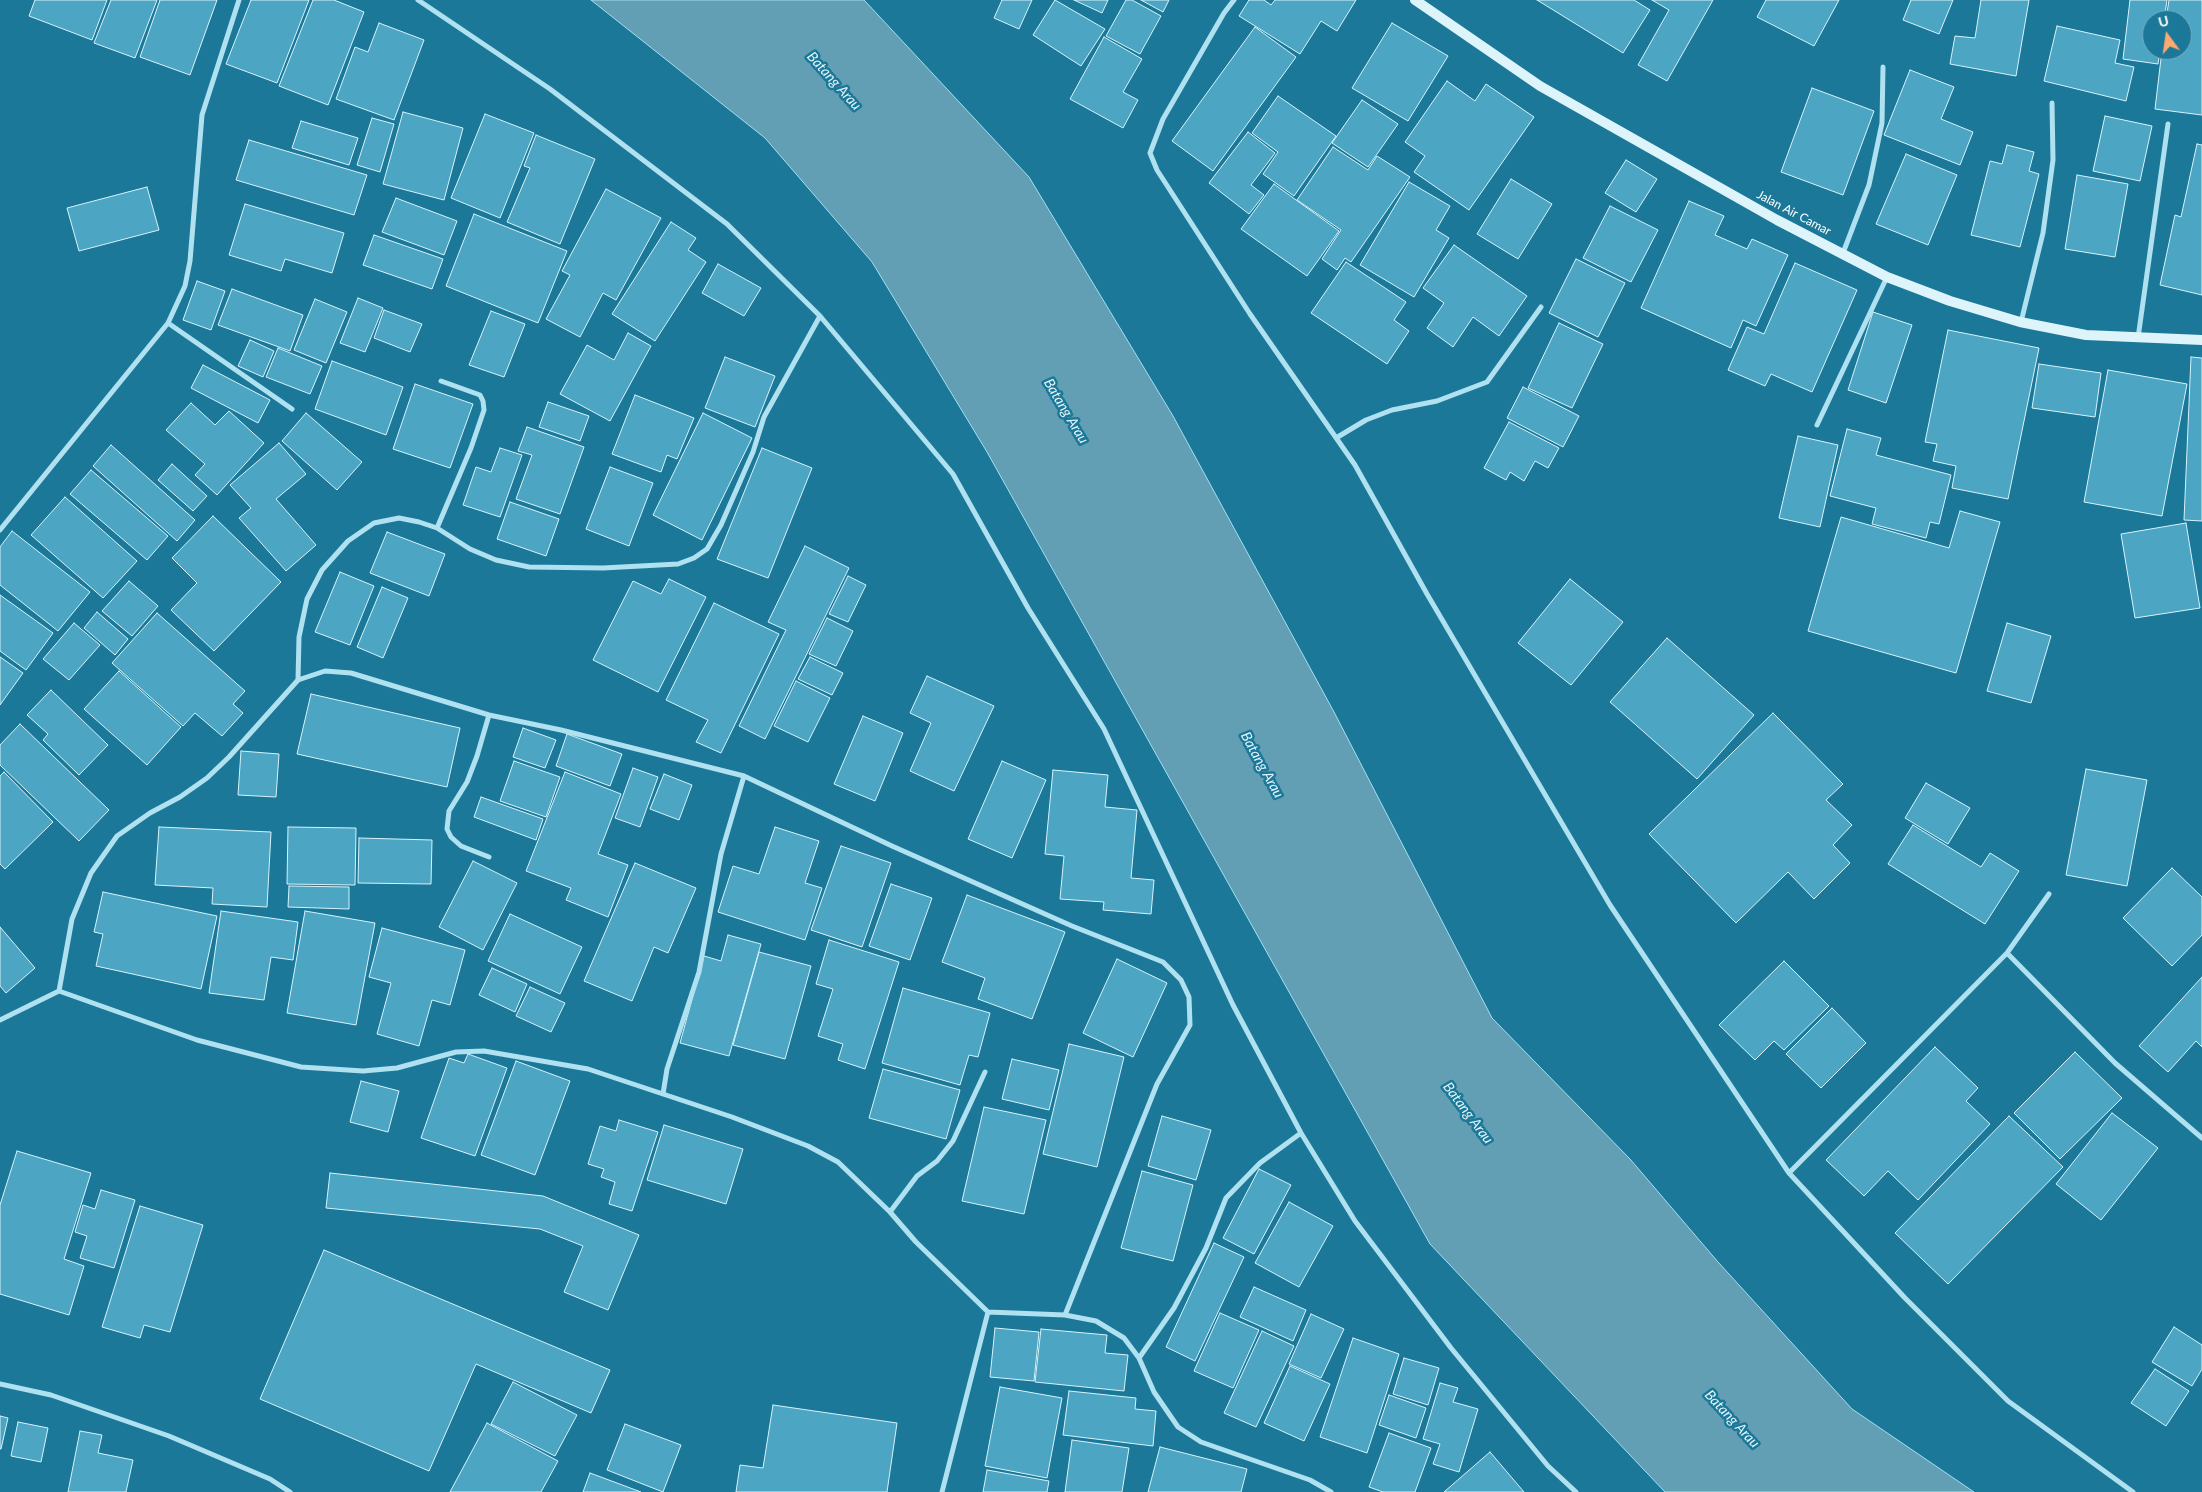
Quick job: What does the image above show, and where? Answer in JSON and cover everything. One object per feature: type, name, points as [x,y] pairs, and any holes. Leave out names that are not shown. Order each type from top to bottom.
[{"type":"main road","name":"Jalan Air Camar","points":[[1415,0],[1540,86],[1777,220],[1887,277],[1950,301],[2020,322],[2086,335],[2138,339],[2202,340]]},
{"type":"street","points":[[0,530],[168,323],[185,286],[190,261],[202,115],[239,0]]},
{"type":"street","points":[[418,0],[550,89],[727,224],[820,316],[952,474],[1028,608],[1104,729],[1233,1005],[1302,1134],[1355,1221],[1451,1348],[1548,1466],[1576,1492]]},
{"type":"street","points":[[1234,0],[1224,13],[1163,119],[1150,153],[1156,170],[1250,314],[1355,465],[1427,594],[1610,905],[1790,1173],[1905,1298],[2008,1401],[2133,1492]]},
{"type":"street","points":[[1842,253],[1869,185],[1882,123],[1883,66]]},
{"type":"street","points":[[2020,322],[2043,233],[2053,160],[2052,103]]},
{"type":"street","points":[[2138,339],[2168,124]]},
{"type":"street","points":[[1817,425],[1887,277]]},
{"type":"street","points":[[1336,438],[1366,420],[1392,410],[1437,401],[1486,382],[1540,307]]},
{"type":"street","points":[[298,680],[301,628],[307,599],[322,570],[348,542],[374,523],[399,518],[419,522],[437,528],[470,549],[529,567],[604,568],[678,564],[694,558],[706,548],[721,524],[753,452],[764,417],[820,316]]},
{"type":"street","points":[[168,323],[292,409]]},
{"type":"street","points":[[437,528],[484,410],[480,395],[441,381]]},
{"type":"street","points":[[59,991],[72,919],[91,873],[118,836],[150,813],[180,798],[207,778],[229,757],[298,680],[325,671],[351,673],[489,715],[561,730],[744,776],[1072,926],[1163,962],[1181,980],[1189,997],[1190,1025],[1158,1084],[1065,1315]]},
{"type":"street","points":[[489,715],[467,782],[449,810],[447,829],[451,837],[461,846],[489,857]]},
{"type":"street","points":[[662,1094],[674,1046],[699,972],[721,854],[744,776]]},
{"type":"street","points":[[1790,1173],[2007,953],[2049,894]]},
{"type":"street","points":[[2007,953],[2115,1063],[2202,1138]]},
{"type":"street","points":[[0,1020],[59,991],[198,1040],[301,1067],[363,1071],[398,1068],[456,1052],[484,1051],[588,1069],[732,1117],[815,1150],[838,1162],[988,1312],[1065,1315],[1096,1322],[1124,1338],[1138,1358],[1154,1392],[1178,1427],[1201,1442],[1310,1480],[1331,1492]]},
{"type":"street","points":[[890,1212],[917,1176],[937,1161],[953,1141],[984,1072]]},
{"type":"street","points":[[1138,1358],[1179,1299],[1206,1248],[1226,1198],[1260,1163],[1302,1134]]},
{"type":"street","points":[[942,1492],[988,1312]]},
{"type":"street","points":[[0,1384],[51,1395],[169,1436],[270,1479],[290,1492]]},
{"type":"water","name":"Batang Arau","points":[[591,0],[864,0],[1029,177],[1173,416],[1334,712],[1492,1018],[1630,1159],[1718,1262],[1852,1409],[1974,1492],[1665,1492],[1430,1244],[987,452],[872,262],[765,138]]},
{"type":"building","points":[[35,0],[107,0],[92,40],[29,16]]},
{"type":"building","points":[[111,0],[157,0],[135,58],[94,43]]},
{"type":"building","points":[[160,0],[217,0],[190,75],[140,57]]},
{"type":"building","points":[[251,0],[309,0],[277,83],[226,64]]},
{"type":"building","points":[[313,0],[334,0],[364,12],[328,105],[279,86]]},
{"type":"building","points":[[1002,0],[1032,0],[1019,29],[994,18]]},
{"type":"building","points":[[1055,0],[1105,29],[1081,66],[1033,35]]},
{"type":"building","points":[[1074,0],[1108,0],[1102,13]]},
{"type":"building","points":[[1126,0],[1132,0],[1161,16],[1140,54],[1106,36]]},
{"type":"building","points":[[1141,0],[1169,0],[1163,12]]},
{"type":"building","points":[[1249,0],[1264,0],[1271,5],[1275,0],[1356,0],[1337,31],[1321,21],[1300,54],[1239,16]]},
{"type":"building","points":[[1537,0],[1634,0],[1650,10],[1623,53]]},
{"type":"building","points":[[1652,0],[1713,0],[1667,81],[1638,65],[1669,10]]},
{"type":"building","points":[[1766,0],[1839,0],[1814,46],[1757,17]]},
{"type":"building","points":[[1911,0],[1953,0],[1939,34],[1903,20]]},
{"type":"building","points":[[1981,0],[2029,0],[2016,76],[1950,64],[1955,36],[1975,38]]},
{"type":"building","points":[[2130,0],[2167,0],[2166,10],[2142,10],[2142,60],[2159,60],[2158,64],[2123,59]]},
{"type":"building","points":[[2169,0],[2202,0],[2202,115],[2155,109],[2161,60],[2192,60],[2192,10],[2168,10]]},
{"type":"building","points":[[379,23],[424,40],[394,120],[336,99],[355,47],[368,52]]},
{"type":"building","points":[[1392,23],[1448,56],[1408,121],[1352,88]]},
{"type":"building","points":[[2057,26],[2120,40],[2115,63],[2134,67],[2126,101],[2044,81]]},
{"type":"building","points":[[1255,27],[1296,57],[1213,171],[1172,141]]},
{"type":"building","points":[[1104,37],[1142,59],[1123,92],[1138,100],[1123,128],[1070,99]]},
{"type":"building","points":[[1910,70],[1954,87],[1941,119],[1973,132],[1960,165],[1884,135]]},
{"type":"building","points":[[1447,81],[1475,101],[1486,84],[1534,117],[1469,210],[1414,172],[1425,156],[1405,142]]},
{"type":"building","points":[[1812,88],[1874,111],[1843,195],[1781,172]]},
{"type":"building","points":[[1278,96],[1336,136],[1294,196],[1263,174],[1278,152],[1252,133]]},
{"type":"building","points":[[1362,100],[1398,124],[1368,167],[1332,143]]},
{"type":"building","points":[[403,112],[463,128],[444,200],[383,184]]},
{"type":"building","points":[[485,114],[534,133],[500,218],[451,198]]},
{"type":"building","points":[[2105,116],[2152,126],[2140,181],[2093,171]]},
{"type":"building","points":[[372,118],[394,124],[380,172],[357,165]]},
{"type":"building","points":[[301,121],[358,138],[349,165],[292,148]]},
{"type":"building","points":[[1248,132],[1275,153],[1251,185],[1264,195],[1249,214],[1209,183]]},
{"type":"building","points":[[536,135],[595,159],[560,244],[507,222],[530,168],[524,166]]},
{"type":"building","points":[[249,140],[367,175],[354,215],[236,180]]},
{"type":"building","points":[[2197,144],[2202,145],[2202,295],[2160,285],[2175,215],[2181,217]]},
{"type":"building","points":[[2007,145],[2034,152],[2029,171],[2039,174],[2020,247],[1971,235],[1990,161],[2002,164]]},
{"type":"building","points":[[1333,147],[1368,170],[1377,156],[1410,177],[1351,262],[1345,258],[1337,270],[1322,259],[1341,230],[1297,200]]},
{"type":"building","points":[[1906,154],[1957,175],[1928,245],[1876,224]]},
{"type":"building","points":[[1626,160],[1657,179],[1636,212],[1605,193]]},
{"type":"building","points":[[2077,175],[2128,184],[2115,257],[2065,249]]},
{"type":"building","points":[[1511,179],[1552,204],[1518,259],[1477,234]]},
{"type":"building","points":[[1409,182],[1450,206],[1436,230],[1449,238],[1414,297],[1360,265]]},
{"type":"building","points":[[1274,184],[1339,231],[1307,276],[1241,229]]},
{"type":"building","points":[[147,187],[159,230],[79,251],[67,208]]},
{"type":"building","points":[[606,189],[661,218],[616,300],[603,293],[580,337],[546,319],[570,275],[562,271]]},
{"type":"building","points":[[396,198],[457,221],[444,255],[382,232]]},
{"type":"building","points":[[1689,201],[1724,216],[1715,235],[1747,249],[1752,239],[1788,255],[1756,326],[1743,320],[1731,348],[1641,308]]},
{"type":"building","points":[[245,204],[344,233],[332,273],[285,259],[281,271],[229,255]]},
{"type":"building","points":[[1610,206],[1658,230],[1631,282],[1583,258]]},
{"type":"building","points":[[474,214],[567,251],[538,323],[446,286]]},
{"type":"building","points":[[671,222],[696,238],[688,250],[706,262],[655,341],[612,314]]},
{"type":"building","points":[[374,235],[443,259],[432,289],[363,265]]},
{"type":"building","points":[[1454,245],[1527,296],[1499,336],[1473,317],[1453,347],[1427,328],[1444,303],[1423,288]]},
{"type":"building","points":[[1576,259],[1625,283],[1598,337],[1549,313]]},
{"type":"building","points":[[1346,262],[1406,302],[1394,320],[1409,331],[1387,364],[1311,313]]},
{"type":"building","points":[[1795,263],[1857,290],[1812,392],[1771,374],[1765,386],[1728,370],[1747,327],[1764,334]]},
{"type":"building","points":[[718,264],[761,288],[744,316],[702,293]]},
{"type":"building","points":[[197,281],[225,291],[211,330],[183,320]]},
{"type":"building","points":[[232,289],[303,315],[290,351],[218,325]]},
{"type":"building","points":[[358,298],[383,308],[365,352],[340,343]]},
{"type":"building","points":[[315,299],[347,312],[326,363],[294,350]]},
{"type":"building","points":[[384,310],[422,324],[410,352],[374,338]]},
{"type":"building","points":[[491,311],[525,324],[504,377],[469,365]]},
{"type":"building","points":[[1873,312],[1912,325],[1886,403],[1848,390]]},
{"type":"building","points":[[1559,323],[1603,344],[1572,408],[1528,388]]},
{"type":"building","points":[[1948,330],[2039,348],[2008,499],[1952,488],[1956,466],[1933,461],[1937,444],[1925,442]]},
{"type":"building","points":[[628,333],[651,346],[610,421],[560,394],[587,345],[614,360]]},
{"type":"building","points":[[250,340],[274,351],[263,377],[238,366]]},
{"type":"building","points":[[278,348],[322,366],[310,394],[266,377]]},
{"type":"building","points":[[725,357],[775,376],[755,427],[705,408]]},
{"type":"building","points":[[2191,357],[2202,358],[2202,521],[2184,520]]},
{"type":"building","points":[[332,361],[403,387],[386,435],[315,409]]},
{"type":"building","points":[[2039,364],[2101,373],[2095,417],[2032,408]]},
{"type":"building","points":[[203,365],[270,400],[258,423],[191,388]]},
{"type":"building","points":[[2108,370],[2187,384],[2162,516],[2084,502]]},
{"type":"building","points":[[415,384],[473,404],[450,468],[393,449]]},
{"type":"building","points":[[1523,387],[1579,416],[1563,447],[1507,418]]},
{"type":"building","points":[[635,395],[694,418],[677,459],[667,455],[661,472],[612,454]]},
{"type":"building","points":[[548,402],[589,416],[580,441],[539,427]]},
{"type":"building","points":[[191,403],[215,425],[229,411],[264,443],[217,495],[195,475],[205,464],[166,430]]},
{"type":"building","points":[[306,413],[362,462],[337,490],[282,441]]},
{"type":"building","points":[[703,413],[752,438],[702,540],[653,515]]},
{"type":"building","points":[[1509,422],[1559,448],[1548,468],[1535,461],[1524,481],[1510,472],[1506,480],[1484,468]]},
{"type":"building","points":[[527,427],[584,447],[560,514],[516,499],[532,455],[518,451]]},
{"type":"building","points":[[1847,429],[1881,438],[1876,455],[1951,475],[1939,524],[1930,522],[1926,538],[1872,524],[1876,508],[1830,496]]},
{"type":"building","points":[[1798,436],[1838,445],[1820,527],[1779,518]]},
{"type":"building","points":[[279,443],[306,474],[276,499],[316,545],[286,571],[239,518],[251,508],[230,485]]},
{"type":"building","points":[[111,445],[195,520],[177,541],[93,466]]},
{"type":"building","points":[[500,448],[522,455],[500,517],[463,505],[476,467],[491,472]]},
{"type":"building","points":[[762,448],[812,468],[768,578],[717,559]]},
{"type":"building","points":[[172,464],[207,496],[193,511],[158,480]]},
{"type":"building","points":[[610,467],[653,483],[629,546],[586,529]]},
{"type":"building","points":[[91,470],[168,536],[147,560],[70,494]]},
{"type":"building","points":[[65,497],[137,561],[103,598],[31,535]]},
{"type":"building","points":[[510,502],[559,519],[546,556],[497,539]]},
{"type":"building","points":[[1960,511],[2000,522],[1956,673],[1808,631],[1841,517],[1949,548]]},
{"type":"building","points":[[213,516],[281,582],[214,651],[171,610],[197,583],[172,558]]},
{"type":"building","points":[[2186,523],[2200,608],[2135,618],[2121,534]]},
{"type":"building","points":[[12,531],[90,592],[58,631],[0,585],[0,547]]},
{"type":"building","points":[[387,532],[445,554],[429,596],[370,573]]},
{"type":"building","points":[[805,546],[849,568],[765,739],[739,726],[786,630],[768,622]]},
{"type":"building","points":[[340,572],[374,586],[350,645],[315,632]]},
{"type":"building","points":[[848,576],[866,585],[848,622],[829,614]]},
{"type":"building","points":[[669,579],[706,597],[658,692],[593,660],[633,581],[661,594]]},
{"type":"building","points":[[1570,579],[1623,622],[1571,685],[1518,643]]},
{"type":"building","points":[[129,581],[158,606],[132,636],[102,611]]},
{"type":"building","points":[[382,587],[408,598],[383,658],[357,647]]},
{"type":"building","points":[[0,595],[53,633],[26,670],[0,651]]},
{"type":"building","points":[[714,603],[779,634],[721,753],[696,742],[708,720],[666,700]]},
{"type":"building","points":[[97,612],[128,639],[115,655],[84,628]]},
{"type":"building","points":[[157,613],[245,691],[233,704],[243,713],[222,736],[195,713],[183,726],[112,663]]},
{"type":"building","points":[[827,618],[853,631],[836,666],[809,654]]},
{"type":"building","points":[[74,623],[100,645],[69,680],[43,659]]},
{"type":"building","points":[[2007,623],[2051,636],[2031,703],[1987,691]]},
{"type":"building","points":[[1667,638],[1754,715],[1697,779],[1610,702]]},
{"type":"building","points":[[0,657],[23,673],[0,705]]},
{"type":"building","points":[[810,657],[843,673],[832,695],[798,679]]},
{"type":"building","points":[[119,671],[181,727],[147,765],[84,709]]},
{"type":"building","points":[[927,676],[994,706],[954,791],[910,771],[931,723],[910,713]]},
{"type":"building","points":[[796,681],[830,698],[808,742],[774,726]]},
{"type":"building","points":[[51,690],[108,745],[79,775],[43,740],[48,734],[27,715]]},
{"type":"building","points":[[311,694],[460,728],[447,787],[297,754]]},
{"type":"building","points":[[1773,713],[1843,784],[1826,800],[1852,825],[1833,845],[1850,863],[1814,899],[1788,872],[1736,923],[1649,834]]},
{"type":"building","points":[[863,716],[903,733],[875,801],[834,784]]},
{"type":"building","points":[[20,724],[109,810],[79,841],[0,765],[0,745]]},
{"type":"building","points":[[523,728],[556,740],[545,768],[513,757]]},
{"type":"building","points":[[567,734],[622,754],[610,786],[556,766]]},
{"type":"building","points":[[241,751],[279,754],[276,797],[238,795]]},
{"type":"building","points":[[514,761],[560,777],[546,817],[500,801]]},
{"type":"building","points":[[1002,761],[1046,780],[1012,858],[968,839]]},
{"type":"building","points":[[633,768],[658,777],[640,827],[615,818]]},
{"type":"building","points":[[2086,769],[2147,780],[2127,886],[2066,875]]},
{"type":"building","points":[[1053,770],[1108,775],[1105,807],[1137,810],[1131,878],[1154,880],[1151,914],[1103,910],[1104,902],[1060,899],[1064,856],[1045,854]]},
{"type":"building","points":[[4,772],[53,822],[5,869],[0,864],[0,776]]},
{"type":"building","points":[[565,772],[621,794],[598,854],[628,865],[608,917],[566,900],[571,888],[526,871]]},
{"type":"building","points":[[664,774],[692,785],[679,820],[650,809]]},
{"type":"building","points":[[1926,783],[1970,808],[1948,844],[1905,818]]},
{"type":"building","points":[[481,797],[543,819],[536,840],[474,817]]},
{"type":"building","points":[[1913,825],[1981,867],[1990,853],[2019,871],[1985,924],[1888,864]]},
{"type":"building","points":[[159,827],[271,832],[267,907],[212,904],[213,888],[155,885]]},
{"type":"building","points":[[288,827],[356,828],[355,885],[287,884]]},
{"type":"building","points":[[775,827],[819,841],[805,883],[822,888],[805,940],[718,912],[733,866],[759,874]]},
{"type":"building","points":[[359,838],[432,840],[431,884],[358,883]]},
{"type":"building","points":[[841,846],[891,863],[862,947],[811,930]]},
{"type":"building","points":[[473,861],[517,883],[483,950],[439,927]]},
{"type":"building","points":[[635,863],[696,888],[668,953],[654,947],[632,1001],[584,981]]},
{"type":"building","points":[[2172,868],[2202,897],[2202,935],[2172,966],[2123,918]]},
{"type":"building","points":[[891,884],[932,898],[910,960],[869,946]]},
{"type":"building","points":[[289,886],[349,887],[349,909],[288,907]]},
{"type":"building","points":[[103,892],[217,916],[201,989],[96,966],[103,934],[94,932]]},
{"type":"building","points":[[967,895],[1065,932],[1032,1019],[978,999],[985,978],[942,962]]},
{"type":"building","points":[[221,911],[298,922],[293,960],[271,957],[264,1000],[209,993]]},
{"type":"building","points":[[305,911],[375,923],[356,1025],[287,1013]]},
{"type":"building","points":[[510,914],[582,947],[560,994],[488,961]]},
{"type":"building","points":[[0,927],[35,968],[6,993],[0,986]]},
{"type":"building","points":[[382,928],[465,950],[450,1005],[432,1000],[419,1046],[377,1034],[391,983],[369,977]]},
{"type":"building","points":[[728,935],[761,944],[729,1056],[680,1043],[704,956],[721,961]]},
{"type":"building","points":[[829,940],[899,962],[865,1069],[838,1060],[843,1044],[818,1036],[833,989],[816,984]]},
{"type":"building","points":[[759,952],[811,966],[785,1059],[733,1045]]},
{"type":"building","points":[[1117,959],[1167,983],[1133,1057],[1083,1033]]},
{"type":"building","points":[[1784,961],[1829,1006],[1784,1050],[1774,1041],[1755,1060],[1719,1025]]},
{"type":"building","points":[[492,968],[527,984],[515,1012],[479,995]]},
{"type":"building","points":[[2202,977],[2202,1047],[2196,1041],[2168,1072],[2139,1046]]},
{"type":"building","points":[[530,987],[565,1003],[551,1032],[516,1016]]},
{"type":"building","points":[[903,988],[990,1013],[978,1057],[969,1055],[960,1085],[882,1063]]},
{"type":"building","points":[[1832,1008],[1866,1043],[1821,1088],[1786,1054]]},
{"type":"building","points":[[1069,1044],[1124,1057],[1097,1167],[1043,1154]]},
{"type":"building","points":[[1935,1047],[1978,1088],[1966,1101],[1990,1124],[1918,1200],[1888,1171],[1864,1196],[1826,1160]]},
{"type":"building","points":[[2075,1052],[2122,1098],[2060,1159],[2014,1113]]},
{"type":"building","points":[[468,1054],[507,1068],[475,1156],[421,1138],[449,1058],[464,1063]]},
{"type":"building","points":[[1012,1059],[1059,1070],[1049,1110],[1002,1099]]},
{"type":"building","points":[[516,1061],[570,1081],[535,1175],[481,1155]]},
{"type":"building","points":[[883,1069],[960,1090],[946,1139],[869,1118]]},
{"type":"building","points":[[361,1081],[399,1091],[388,1132],[350,1122]]},
{"type":"building","points":[[984,1107],[1046,1120],[1024,1214],[962,1201]]},
{"type":"building","points":[[2112,1113],[2158,1148],[2101,1220],[2056,1184]]},
{"type":"building","points":[[1162,1116],[1211,1130],[1196,1180],[1148,1166]]},
{"type":"building","points":[[2009,1116],[2063,1167],[1948,1284],[1895,1233]]},
{"type":"building","points":[[619,1120],[658,1132],[632,1211],[609,1204],[615,1182],[601,1177],[604,1169],[588,1164],[600,1126],[616,1131]]},
{"type":"building","points":[[664,1125],[743,1149],[726,1204],[647,1180]]},
{"type":"building","points":[[17,1151],[91,1173],[64,1259],[84,1266],[69,1315],[0,1294],[0,1205]]},
{"type":"building","points":[[1259,1169],[1291,1185],[1254,1254],[1223,1238]]},
{"type":"building","points":[[1142,1171],[1193,1185],[1173,1261],[1121,1248]]},
{"type":"building","points":[[330,1173],[543,1196],[639,1235],[608,1310],[564,1292],[583,1246],[540,1229],[326,1208]]},
{"type":"building","points":[[101,1190],[135,1200],[114,1268],[80,1258],[87,1236],[75,1232],[83,1205],[95,1209]]},
{"type":"building","points":[[1289,1202],[1333,1226],[1299,1287],[1255,1263]]},
{"type":"building","points":[[140,1206],[203,1225],[170,1332],[144,1325],[140,1338],[102,1327]]},
{"type":"building","points":[[1214,1243],[1244,1257],[1195,1361],[1166,1347]]},
{"type":"building","points":[[324,1250],[610,1370],[591,1413],[476,1364],[429,1471],[260,1399]]},
{"type":"building","points":[[1254,1287],[1306,1310],[1293,1341],[1240,1317]]},
{"type":"building","points":[[1220,1313],[1259,1330],[1233,1388],[1194,1371]]},
{"type":"building","points":[[1311,1314],[1344,1329],[1321,1378],[1289,1364]]},
{"type":"building","points":[[2174,1327],[2202,1345],[2202,1369],[2192,1386],[2152,1362]]},
{"type":"building","points":[[995,1328],[1039,1332],[1034,1381],[990,1377]]},
{"type":"building","points":[[1041,1329],[1107,1335],[1105,1353],[1128,1355],[1124,1391],[1035,1382]]},
{"type":"building","points":[[1262,1331],[1294,1346],[1256,1427],[1224,1413]]},
{"type":"building","points":[[1353,1338],[1399,1354],[1367,1453],[1320,1437]]},
{"type":"building","points":[[1404,1358],[1439,1368],[1428,1405],[1393,1394]]},
{"type":"building","points":[[1290,1366],[1330,1384],[1304,1441],[1264,1423]]},
{"type":"building","points":[[2155,1369],[2189,1391],[2166,1426],[2131,1403]]},
{"type":"building","points":[[513,1382],[577,1415],[555,1456],[491,1424]]},
{"type":"building","points":[[1440,1383],[1458,1388],[1453,1402],[1478,1409],[1459,1472],[1433,1464],[1440,1444],[1423,1439]]},
{"type":"building","points":[[1000,1387],[1062,1398],[1047,1478],[985,1466]]},
{"type":"building","points":[[1069,1391],[1136,1398],[1135,1409],[1156,1411],[1153,1446],[1063,1435]]},
{"type":"building","points":[[1389,1395],[1426,1408],[1416,1438],[1379,1425]]},
{"type":"building","points":[[773,1405],[897,1423],[887,1492],[736,1492],[740,1465],[763,1468]]},
{"type":"building","points":[[0,1416],[8,1418],[1,1449],[0,1449]]},
{"type":"building","points":[[18,1422],[48,1428],[41,1462],[11,1456]]},
{"type":"building","points":[[487,1423],[558,1461],[541,1492],[450,1492]]},
{"type":"building","points":[[625,1424],[681,1445],[663,1492],[607,1470]]},
{"type":"building","points":[[80,1431],[102,1435],[98,1453],[133,1460],[126,1492],[68,1492]]},
{"type":"building","points":[[1389,1433],[1431,1448],[1415,1492],[1383,1492],[1369,1487]]},
{"type":"building","points":[[1072,1440],[1129,1448],[1122,1492],[1065,1492]]},
{"type":"building","points":[[1160,1447],[1247,1469],[1241,1492],[1148,1492]]},
{"type":"building","points":[[1490,1452],[1524,1492],[1444,1492]]},
{"type":"building","points":[[987,1470],[1049,1481],[1047,1492],[983,1492]]},
{"type":"building","points":[[590,1473],[641,1492],[583,1492]]}]
